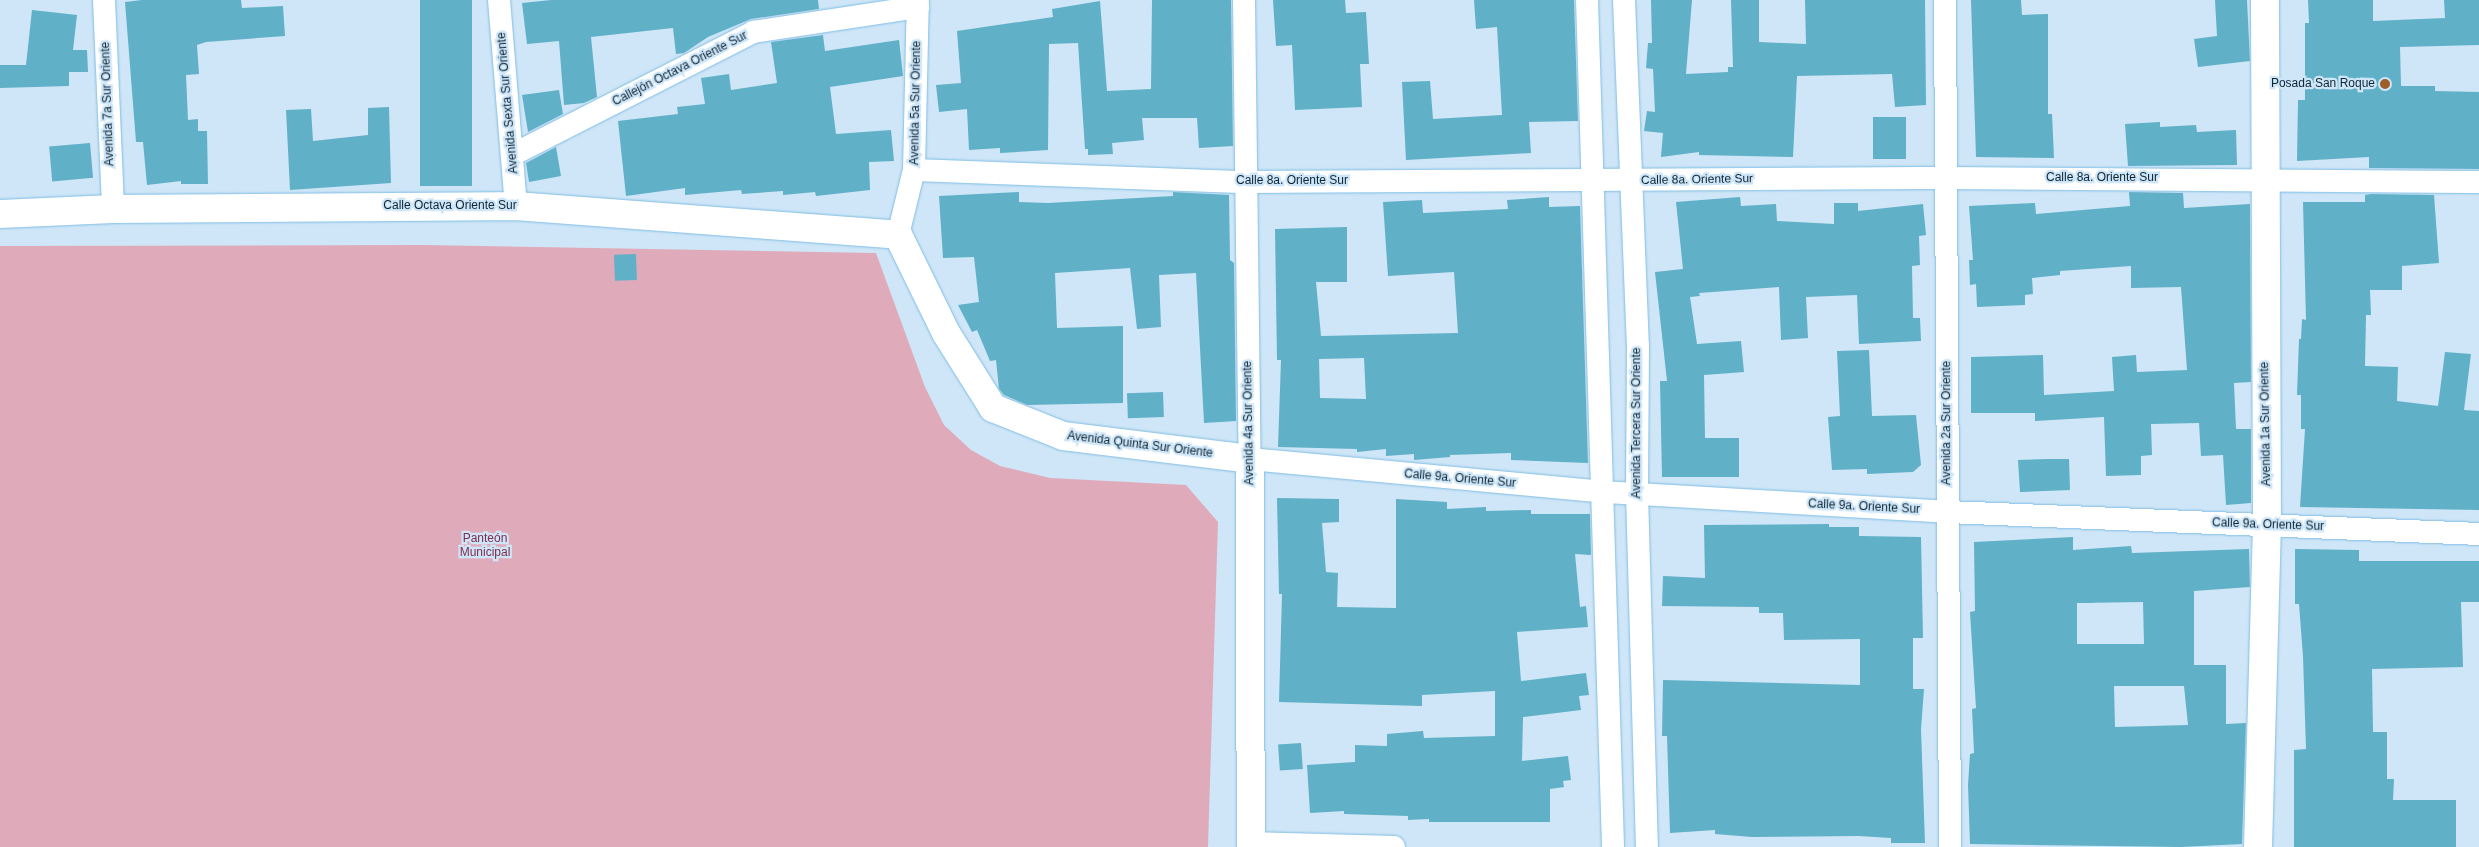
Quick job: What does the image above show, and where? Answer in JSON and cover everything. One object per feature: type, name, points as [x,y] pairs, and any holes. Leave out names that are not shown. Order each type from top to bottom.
[{"type":"street","name":"Avenida 7a Sur Oriente","points":[[104,0],[113,209]]},
{"type":"street","name":"Avenida Sexta Sur Oriente","points":[[499,0],[516,206]]},
{"type":"street","name":"Avenida 4a Sur Oriente","points":[[1244,0],[1250,459],[1251,845]]},
{"type":"street","points":[[1587,0],[1614,847]]},
{"type":"street","name":"Avenida Tercera Sur Oriente","points":[[1624,0],[1638,346],[1637,493],[1647,847]]},
{"type":"street","name":"Avenida 2a Sur Oriente","points":[[1945,0],[1950,847]]},
{"type":"street","name":"Avenida 1a Sur Oriente","points":[[2258,847],[2267,525],[2264,178],[2265,0]]},
{"type":"street","name":"Callejón Octava Oriente Sur","points":[[512,155],[753,32],[918,4]]},
{"type":"street","name":"Avenida 5a Sur Oriente","points":[[898,234],[914,170],[918,4]]},
{"type":"street","name":"Calle 8a. Oriente Sur","points":[[914,170],[1246,182],[1946,178],[2264,178],[2479,182]]},
{"type":"street","name":"Calle Octava Oriente Sur","points":[[0,214],[113,209],[516,206],[898,234]]},
{"type":"street","name":"Avenida Quinta Sur Oriente","points":[[898,234],[946,333],[993,408],[1063,436],[1250,459]]},
{"type":"street","name":"Calle 9a. Oriente Sur","points":[[1250,459],[1604,492],[1948,512],[2479,534]]},
{"type":"street","points":[[1251,845],[1394,847]]},
{"type":"green space","name":"Panteón Municipal","points":[[424,245],[876,253],[925,387],[944,425],[971,450],[1000,466],[1050,478],[1186,485],[1218,522],[1208,847],[0,847],[0,246]]},
{"type":"building","points":[[142,0],[241,0],[242,8],[283,6],[285,36],[206,42],[197,45],[199,74],[186,75],[188,120],[198,119],[198,131],[207,131],[208,184],[181,184],[181,181],[147,185],[143,142],[136,142],[125,2]]},
{"type":"building","points":[[420,0],[472,0],[472,186],[420,186]]},
{"type":"building","points":[[551,0],[818,0],[819,9],[751,19],[708,37],[684,53],[676,54],[673,28],[591,37],[597,97],[584,103],[564,105],[559,41],[527,44],[522,3]]},
{"type":"building","points":[[1152,0],[1231,0],[1233,146],[1199,148],[1197,118],[1142,118],[1144,140],[1112,143],[1113,154],[1088,155],[1088,149],[1085,149],[1078,43],[1049,44],[1048,150],[1000,153],[1000,148],[969,150],[967,109],[939,112],[936,85],[961,83],[957,31],[1053,17],[1052,9],[1100,1],[1107,91],[1151,89]]},
{"type":"building","points":[[1273,0],[1345,0],[1346,13],[1366,12],[1369,64],[1360,64],[1362,107],[1295,110],[1292,45],[1276,46]]},
{"type":"building","points":[[1474,0],[1574,0],[1578,121],[1529,122],[1531,153],[1406,160],[1402,82],[1430,81],[1433,119],[1502,115],[1497,27],[1476,29]]},
{"type":"building","points":[[1651,0],[1692,0],[1686,74],[1728,72],[1728,67],[1733,67],[1731,0],[1759,0],[1759,42],[1806,44],[1805,0],[1925,0],[1926,105],[1895,107],[1892,74],[1797,76],[1793,157],[1699,155],[1699,152],[1661,157],[1663,133],[1644,131],[1647,111],[1655,112],[1653,69],[1646,68],[1648,43],[1652,43]]},
{"type":"building","points":[[1971,0],[2021,0],[2022,15],[2048,14],[2048,114],[2052,114],[2054,158],[1976,157]]},
{"type":"building","points":[[2215,0],[2247,0],[2250,61],[2198,67],[2194,39],[2217,36]]},
{"type":"building","points":[[2308,0],[2373,0],[2373,21],[2445,18],[2444,0],[2479,0],[2479,45],[2400,47],[2401,86],[2435,86],[2435,91],[2479,92],[2479,169],[2369,168],[2369,157],[2297,161],[2298,100],[2305,100],[2305,23],[2309,23]]},
{"type":"building","points":[[32,10],[77,15],[73,50],[87,50],[88,72],[69,72],[69,86],[0,88],[0,65],[26,65]]},
{"type":"building","points":[[823,35],[825,51],[899,40],[903,76],[830,87],[836,134],[891,130],[894,161],[869,162],[870,190],[816,196],[815,192],[783,195],[783,191],[742,194],[741,190],[685,195],[685,188],[626,196],[618,121],[678,114],[677,107],[705,104],[701,78],[729,74],[731,90],[777,83],[771,42]]},
{"type":"building","points":[[559,90],[563,114],[528,132],[522,95]]},
{"type":"building","points":[[389,107],[391,183],[290,190],[286,110],[311,109],[313,141],[368,135],[368,108]]},
{"type":"building","points":[[1873,117],[1906,117],[1906,159],[1873,159]]},
{"type":"building","points":[[2160,122],[2160,127],[2196,125],[2197,132],[2236,130],[2237,165],[2128,166],[2125,124]]},
{"type":"building","points":[[90,143],[93,178],[52,181],[49,147]]},
{"type":"building","points":[[556,147],[561,176],[529,182],[526,163]]},
{"type":"building","points":[[1019,192],[1019,202],[1048,203],[1173,196],[1173,192],[1229,195],[1230,260],[1234,263],[1236,421],[1204,423],[1196,273],[1159,275],[1161,327],[1137,329],[1130,268],[1055,273],[1057,328],[1123,326],[1123,403],[1027,405],[1004,395],[999,389],[996,360],[990,361],[977,330],[972,332],[958,305],[979,302],[974,257],[943,258],[939,196]]},
{"type":"building","points":[[2129,192],[2183,193],[2184,208],[2250,204],[2251,382],[2234,383],[2236,429],[2251,429],[2251,503],[2226,505],[2223,455],[2201,456],[2199,423],[2151,424],[2152,455],[2141,456],[2141,475],[2106,476],[2104,417],[2035,421],[2035,413],[1971,413],[1971,357],[2043,355],[2044,395],[2114,391],[2112,357],[2136,355],[2137,372],[2187,370],[2181,287],[2131,288],[2131,266],[2060,271],[2060,275],[2032,278],[2033,294],[2025,295],[2025,305],[1977,307],[1976,284],[1970,285],[1969,260],[1973,260],[1969,206],[2035,203],[2036,214],[2130,206]]},
{"type":"building","points":[[2365,195],[2434,195],[2439,263],[2402,266],[2402,290],[2370,290],[2371,315],[2366,315],[2365,366],[2398,367],[2397,401],[2438,406],[2445,352],[2471,354],[2464,410],[2479,411],[2479,510],[2300,507],[2305,429],[2301,429],[2301,395],[2297,395],[2299,339],[2301,339],[2302,319],[2306,320],[2303,202],[2365,202]]},
{"type":"building","points":[[1549,197],[1549,207],[1580,206],[1588,463],[1511,460],[1511,453],[1450,455],[1450,457],[1414,460],[1414,454],[1386,456],[1386,449],[1357,452],[1357,449],[1278,447],[1281,360],[1277,360],[1275,229],[1347,227],[1347,282],[1316,282],[1321,336],[1458,333],[1454,272],[1388,276],[1383,202],[1422,200],[1423,213],[1508,209],[1507,200]],"holes":[[[1364,358],[1366,399],[1320,398],[1319,359]]]},
{"type":"building","points":[[1740,197],[1741,206],[1776,204],[1777,221],[1834,224],[1834,203],[1858,203],[1858,211],[1923,204],[1926,235],[1919,236],[1920,265],[1912,266],[1913,318],[1920,318],[1921,341],[1859,344],[1857,295],[1806,297],[1808,338],[1781,340],[1779,287],[1699,293],[1700,296],[1690,297],[1697,344],[1741,341],[1744,372],[1704,375],[1705,438],[1739,438],[1739,477],[1662,477],[1660,381],[1667,381],[1655,272],[1683,269],[1676,202]]},
{"type":"building","points":[[636,254],[637,280],[615,281],[614,255]]},
{"type":"building","points":[[1869,350],[1872,416],[1916,415],[1921,465],[1913,472],[1867,474],[1867,469],[1832,470],[1828,417],[1840,416],[1837,351]]},
{"type":"building","points":[[1163,392],[1164,417],[1128,418],[1127,393]]},
{"type":"building","points":[[2069,459],[2070,490],[2020,492],[2018,460]]},
{"type":"building","points":[[1277,498],[1339,499],[1339,522],[1322,523],[1326,572],[1338,573],[1337,607],[1396,608],[1396,499],[1447,502],[1447,509],[1486,507],[1486,511],[1531,510],[1531,514],[1590,514],[1591,555],[1575,554],[1580,607],[1586,606],[1588,627],[1517,632],[1521,681],[1586,673],[1589,695],[1579,696],[1581,710],[1523,717],[1522,761],[1568,756],[1571,780],[1563,781],[1564,787],[1550,789],[1550,822],[1429,822],[1429,819],[1408,820],[1408,816],[1344,814],[1344,811],[1310,813],[1307,765],[1355,762],[1355,745],[1387,746],[1387,734],[1423,731],[1424,738],[1495,736],[1495,691],[1422,695],[1422,706],[1279,702],[1282,594],[1279,594]]},
{"type":"building","points":[[1829,524],[1829,527],[1859,527],[1859,536],[1921,537],[1923,638],[1913,638],[1913,689],[1924,689],[1921,729],[1925,843],[1891,843],[1891,838],[1859,836],[1752,837],[1715,834],[1715,830],[1670,833],[1667,736],[1662,736],[1663,680],[1860,685],[1860,639],[1784,640],[1783,613],[1759,613],[1759,607],[1662,606],[1663,576],[1705,578],[1704,525]]},
{"type":"building","points":[[2073,537],[2073,550],[2131,546],[2132,553],[2249,549],[2250,587],[2194,591],[2194,665],[2226,665],[2226,724],[2246,723],[2242,844],[2181,847],[1970,844],[1968,785],[1970,754],[1974,753],[1972,709],[1976,708],[1970,612],[1975,611],[1974,542]],"holes":[[[2143,602],[2144,644],[2077,644],[2077,603]],[[2114,686],[2184,686],[2188,725],[2115,727]]]},
{"type":"building","points":[[2295,549],[2359,550],[2359,561],[2479,561],[2479,602],[2461,602],[2463,667],[2372,669],[2373,732],[2387,732],[2387,779],[2394,779],[2393,800],[2456,800],[2456,847],[2294,847],[2294,750],[2306,749],[2303,656],[2299,604],[2295,604]]},
{"type":"building","points":[[1301,743],[1303,769],[1280,771],[1278,745]]},
{"type":"place","name":"Posada San Roque","points":[[2385,84]]}]
